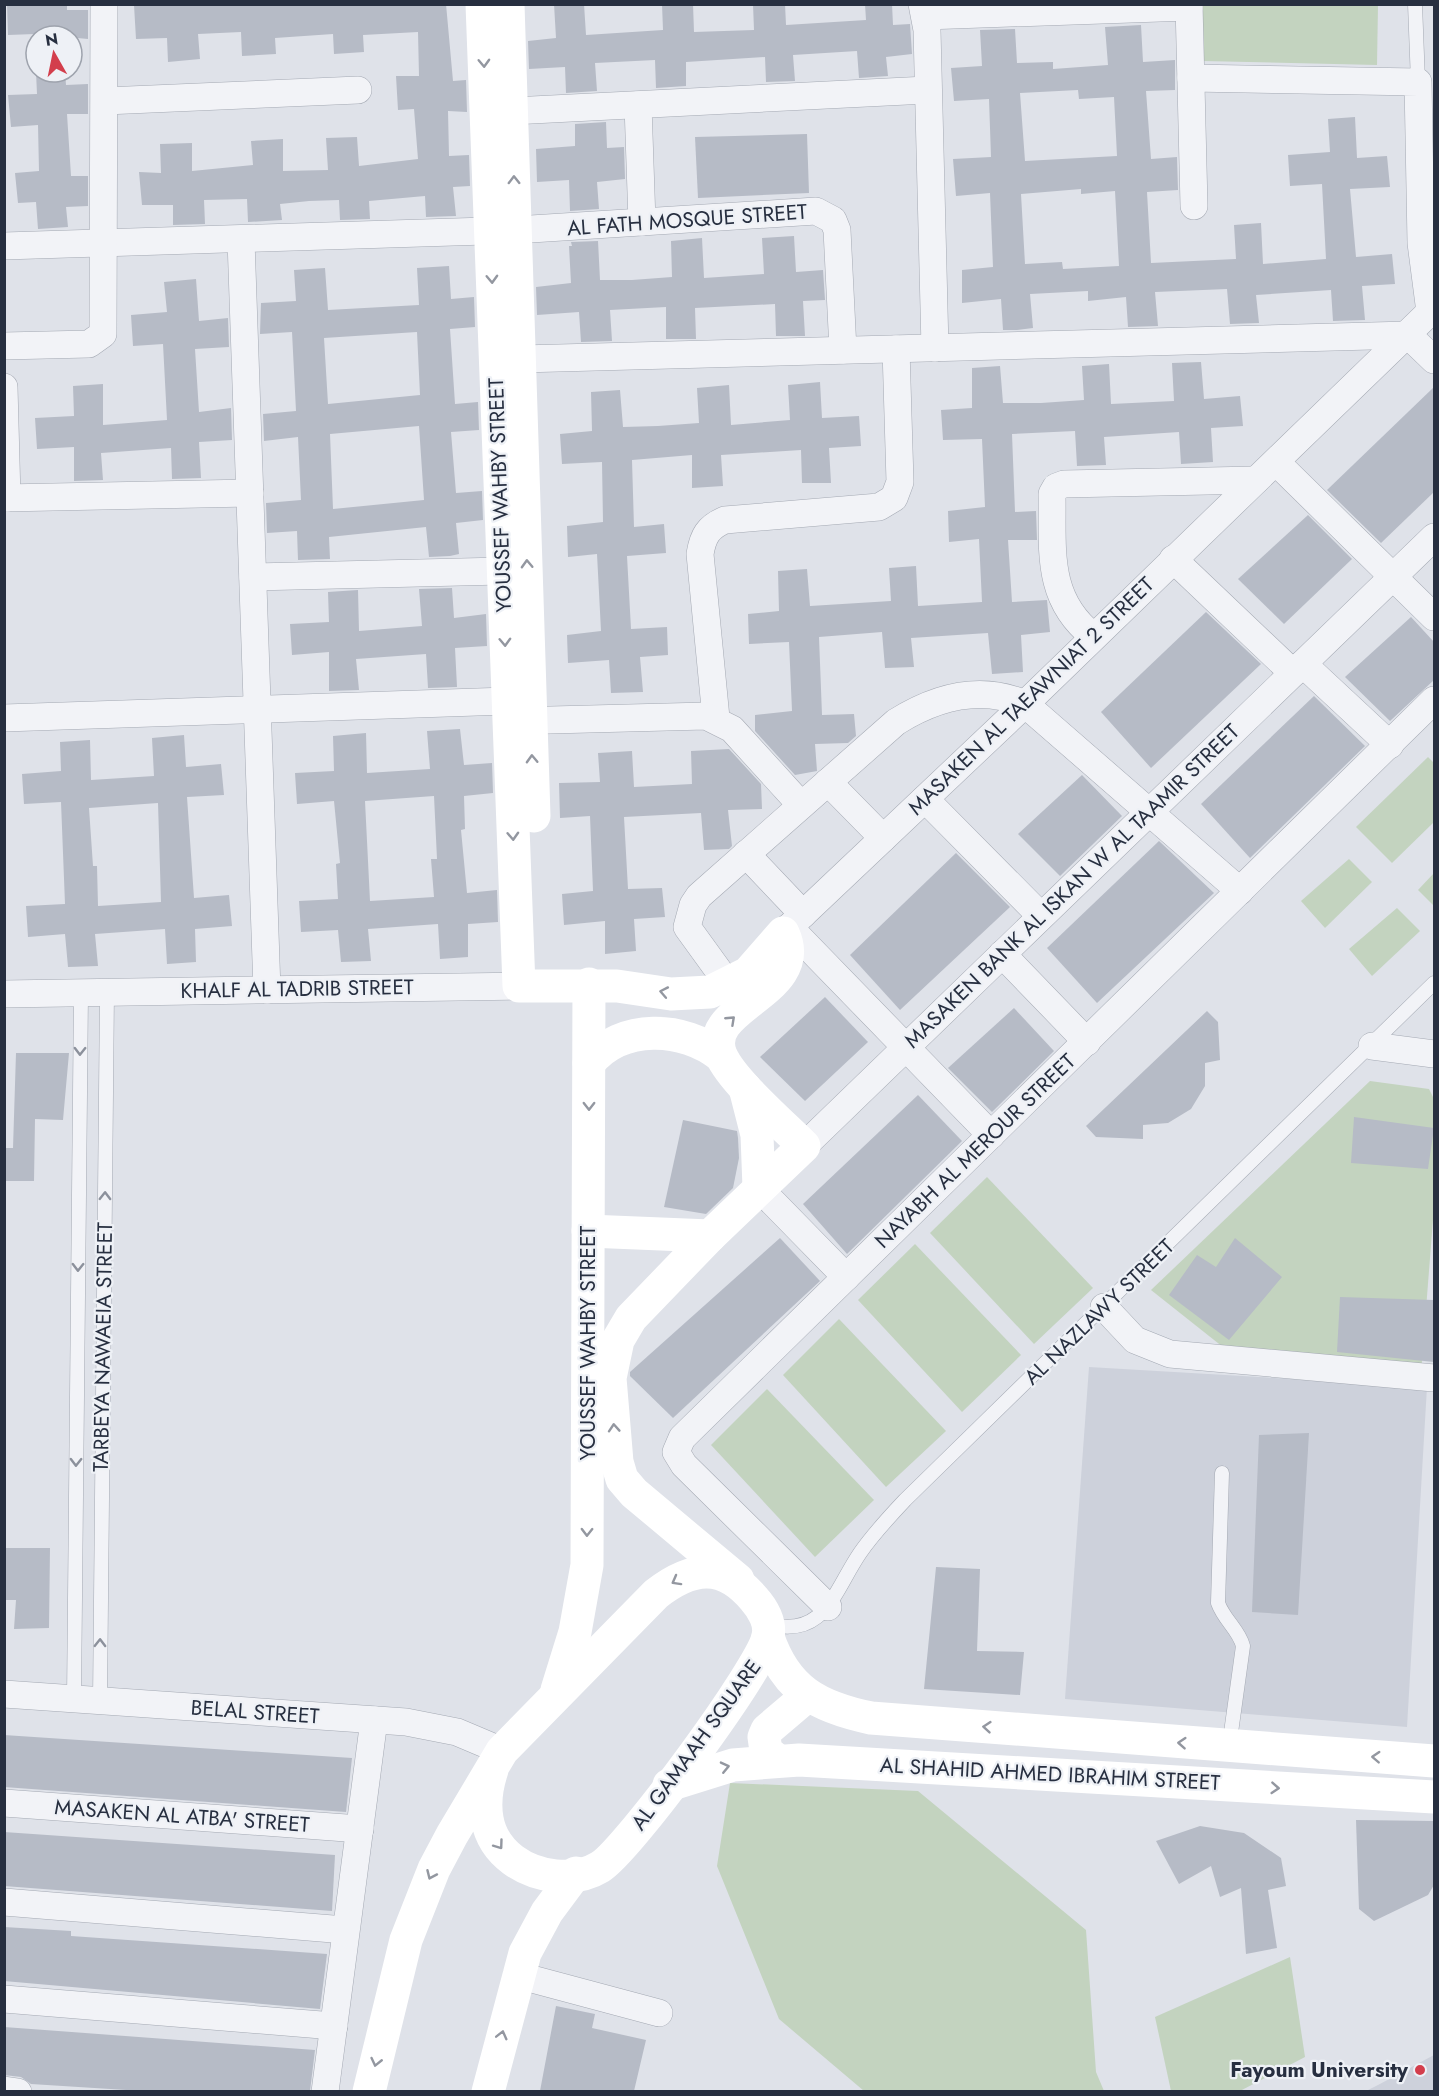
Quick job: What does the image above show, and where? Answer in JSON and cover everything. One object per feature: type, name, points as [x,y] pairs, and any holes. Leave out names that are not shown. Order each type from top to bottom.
[{"type":"street","points":[[4,346],[89,344],[99,339],[105,327],[104,4]]},
{"type":"street","name":"YOUSSEF WAHBY STREET","points":[[482,4],[502,231],[521,359],[515,714]]},
{"type":"street","name":"YOUSSEF WAHBY STREET","points":[[508,4],[512,111],[502,231],[502,571],[515,714],[530,986]]},
{"type":"street","points":[[935,348],[923,10],[1189,6],[1194,206]]},
{"type":"street","points":[[1191,78],[1418,82],[1426,175],[1421,243],[1432,310]]},
{"type":"street","points":[[105,100],[358,90]]},
{"type":"street","points":[[512,111],[927,90]]},
{"type":"street","points":[[638,105],[642,222]]},
{"type":"street","name":"AL FATH MOSQUE STREET","points":[[4,246],[502,231],[816,212],[826,214],[833,220],[837,230],[843,350]]},
{"type":"street","points":[[241,240],[267,990]]},
{"type":"street","name":"MASAKEN AL TAEAWNIAT 2 STREET","points":[[590,984],[691,995],[729,985],[748,973],[792,925],[1025,704],[1432,310]]},
{"type":"street","points":[[521,359],[1408,335],[1434,360]]},
{"type":"street","points":[[716,718],[700,554],[702,539],[708,530],[725,520],[879,507],[894,498],[900,482],[896,349]]},
{"type":"street","points":[[4,387],[6,498],[250,493]]},
{"type":"street","points":[[1093,636],[1071,616],[1058,590],[1054,561],[1052,494],[1056,487],[1064,484],[1266,471],[1393,577],[1434,617]]},
{"type":"street","name":"MASAKEN BANK AL ISKAN W AL TAAMIR STREET","points":[[710,1236],[1434,537]]},
{"type":"street","points":[[1173,559],[1298,669],[1390,745]]},
{"type":"street","points":[[253,577],[502,571]]},
{"type":"street","points":[[729,985],[687,927],[689,916],[699,896],[896,722],[922,707],[977,693],[1009,697],[1025,704],[1240,891]]},
{"type":"street","name":"NAYABH AL MEROUR STREET","points":[[828,1607],[684,1465],[676,1452],[682,1438],[1434,700]]},
{"type":"street","points":[[4,717],[258,710],[697,715],[716,718],[732,729],[801,806]]},
{"type":"street","points":[[828,782],[883,838]]},
{"type":"street","points":[[925,799],[1041,916]]},
{"type":"street","points":[[746,854],[792,925],[991,1135]]},
{"type":"street","points":[[721,1056],[720,1038],[723,1026],[774,981],[785,967],[792,925]]},
{"type":"street","points":[[1002,954],[1087,1041]]},
{"type":"street","name":"YOUSSEF WAHBY STREET","points":[[554,1698],[566,1666],[582,1599],[587,1565],[590,984]]},
{"type":"street","name":"KHALF AL TADRIB STREET","points":[[4,994],[590,984]]},
{"type":"street","points":[[589,1063],[605,1046],[633,1035],[682,1035],[703,1043],[721,1056],[745,1088],[804,1146]]},
{"type":"street","points":[[1372,1046],[1434,1054]]},
{"type":"street","points":[[745,1088],[756,1135],[759,1188],[846,1277]]},
{"type":"street","points":[[588,1231],[710,1236]]},
{"type":"street","name":"YOUSSEF WAHBY STREET","points":[[710,1236],[631,1318],[618,1340],[610,1378],[617,1462],[622,1479],[634,1493],[738,1580]]},
{"type":"street","points":[[1104,1307],[1135,1340],[1170,1354],[1434,1378]]},
{"type":"street","points":[[588,1484],[622,1479]]},
{"type":"street","points":[[369,2091],[399,1968],[419,1904],[452,1835],[497,1761],[554,1698],[656,1594],[675,1579],[692,1573],[707,1572],[738,1580],[757,1602],[768,1630]]},
{"type":"street","name":"AL SHAHID AHMED IBRAHIM STREET","points":[[768,1630],[783,1670],[807,1696],[827,1706],[871,1718],[1434,1761]]},
{"type":"street","name":"AL GAMAAH SQUARE","points":[[497,1761],[486,1788],[484,1806],[495,1842],[507,1856],[522,1867],[539,1874],[558,1876],[598,1869],[611,1859],[742,1687],[768,1630]]},
{"type":"street","name":"BELAL STREET","points":[[4,1694],[432,1726],[482,1741],[497,1761]]},
{"type":"street","points":[[777,1760],[766,1751],[764,1737],[767,1730],[807,1696]]},
{"type":"street","points":[[325,2091],[374,1720]]},
{"type":"street","points":[[1227,1785],[1229,1747]]},
{"type":"street","name":"AL SHAHID AHMED IBRAHIM STREET","points":[[669,1785],[733,1765],[777,1760],[901,1764],[1434,1797]]},
{"type":"street","name":"MASAKEN AL ATBA' STREET","points":[[4,1803],[360,1829]]},
{"type":"street","points":[[488,2091],[518,1975],[535,1932],[576,1874]]},
{"type":"street","points":[[4,1902],[345,1930]]},
{"type":"street","points":[[518,1975],[659,2013]]},
{"type":"street","points":[[4,1999],[334,2026]]},
{"type":"street","points":[[4,2090],[18,2091]]},
{"type":"lane","points":[[1415,4],[1418,82]]},
{"type":"lane","name":"AL NAZLAWY STREET","points":[[768,1630],[801,1626],[819,1617],[828,1607],[844,1578],[882,1524],[1434,983]]},
{"type":"lane","name":"TARBEYA NAWAEIA STREET","points":[[87,1700],[94,993]]},
{"type":"lane","name":"TARBEYA NAWAEIA STREET","points":[[87,1700],[94,993]]},
{"type":"lane","points":[[1222,1473],[1218,1603],[1222,1616],[1242,1638],[1243,1646],[1229,1747]]},
{"type":"shaded area","points":[[1089,1367],[1427,1387],[1407,1727],[1065,1699]]},
{"type":"shaded area","name":"Fayoum University","points":[[1434,2055],[1434,2091],[1366,2091],[1378,2085]]},
{"type":"green space","points":[[1202,5],[1378,5],[1377,65],[1202,61]]},
{"type":"green space","points":[[1428,757],[1434,763],[1434,822],[1392,863],[1356,827]]},
{"type":"green space","points":[[1349,859],[1372,882],[1325,928],[1301,901]]},
{"type":"green space","points":[[1434,873],[1434,906],[1418,890]]},
{"type":"green space","points":[[1397,908],[1420,931],[1372,976],[1349,949]]},
{"type":"green space","points":[[1370,1081],[1429,1089],[1434,1099],[1434,1207],[1421,1373],[1233,1355],[1151,1290]]},
{"type":"green space","points":[[987,1177],[1093,1288],[1034,1344],[930,1233]]},
{"type":"green space","points":[[915,1244],[1021,1355],[962,1412],[858,1300]]},
{"type":"green space","points":[[839,1319],[946,1431],[886,1487],[783,1375]]},
{"type":"green space","points":[[767,1389],[874,1500],[815,1557],[711,1445]]},
{"type":"green space","points":[[730,1783],[918,1791],[1086,1930],[1096,2072],[1104,2091],[864,2091],[779,2019],[717,1866]]},
{"type":"green space","points":[[1290,1957],[1305,2057],[1240,2091],[1171,2091],[1155,2017]]},
{"type":"building","points":[[7,4],[67,4],[67,10],[88,10],[88,39],[84,39],[84,24],[24,24],[24,34],[8,35]]},
{"type":"building","points":[[446,4],[453,81],[466,80],[467,112],[448,111],[449,156],[469,155],[470,186],[453,187],[456,216],[426,217],[425,196],[369,201],[370,219],[340,220],[339,200],[280,204],[282,220],[248,222],[247,199],[204,200],[205,224],[173,225],[173,205],[142,205],[139,172],[161,173],[160,144],[192,143],[192,171],[253,165],[251,141],[283,139],[283,171],[328,170],[326,138],[357,137],[359,166],[418,159],[414,109],[398,110],[396,76],[419,76],[418,32],[363,35],[364,52],[334,54],[333,34],[275,38],[276,54],[242,56],[241,32],[198,34],[200,59],[168,62],[167,38],[136,39],[134,5]]},
{"type":"building","points":[[554,4],[584,4],[586,35],[663,30],[662,4],[693,4],[694,32],[754,30],[753,4],[785,4],[786,25],[866,20],[865,4],[892,4],[893,25],[910,24],[912,54],[886,57],[888,76],[859,78],[857,51],[793,55],[795,81],[766,82],[765,57],[686,62],[686,86],[656,88],[655,60],[595,63],[597,91],[566,93],[565,67],[529,69],[528,41],[556,38]]},
{"type":"building","points":[[1141,25],[1143,62],[1175,60],[1175,90],[1146,91],[1151,159],[1177,157],[1178,190],[1147,192],[1151,263],[1236,259],[1234,225],[1261,223],[1263,264],[1326,259],[1322,184],[1290,186],[1288,155],[1330,152],[1328,119],[1355,117],[1357,158],[1387,156],[1390,187],[1350,189],[1356,257],[1392,254],[1395,284],[1362,286],[1365,320],[1333,321],[1331,290],[1256,295],[1259,323],[1230,324],[1227,289],[1155,292],[1158,326],[1128,327],[1126,297],[1088,301],[1088,291],[1030,294],[1033,328],[1017,330],[1003,330],[1001,299],[962,303],[962,270],[993,267],[990,193],[956,196],[953,159],[991,157],[989,99],[954,101],[951,68],[982,66],[980,30],[1015,29],[1017,63],[1053,62],[1053,69],[1108,65],[1105,27]],"holes":[[[1078,90],[1079,99],[1114,97],[1117,156],[1025,161],[1020,93]],[[1081,189],[1081,194],[1115,191],[1119,266],[1063,269],[1062,262],[1025,264],[1021,194]]]},
{"type":"building","points":[[37,84],[88,84],[88,114],[67,114],[71,176],[88,176],[88,206],[66,207],[68,227],[38,229],[36,202],[18,203],[15,173],[39,171],[38,125],[11,127],[8,95],[37,94]]},
{"type":"building","points":[[606,122],[607,148],[624,147],[625,179],[597,182],[599,209],[570,211],[569,180],[537,182],[536,149],[575,146],[575,124]]},
{"type":"building","points":[[807,134],[809,193],[698,198],[695,137]]},
{"type":"building","points":[[794,236],[796,272],[823,270],[825,300],[803,301],[805,336],[776,336],[775,304],[695,308],[696,339],[666,339],[666,307],[610,310],[612,341],[581,342],[579,312],[537,315],[536,287],[571,283],[569,246],[572,246],[571,242],[598,241],[600,280],[632,280],[672,277],[671,241],[702,238],[704,278],[764,274],[762,238]]},
{"type":"building","points":[[449,266],[451,299],[474,297],[475,327],[450,329],[455,404],[478,402],[479,430],[451,432],[456,493],[482,491],[483,520],[456,523],[459,554],[450,556],[429,557],[426,527],[329,537],[330,559],[298,560],[297,531],[267,533],[266,503],[301,500],[298,437],[264,441],[263,414],[296,411],[292,332],[260,334],[261,303],[296,301],[294,270],[325,268],[328,310],[419,305],[417,268]],"holes":[[[417,332],[420,395],[328,404],[324,338]],[[419,426],[424,500],[333,509],[330,434]]]},
{"type":"building","points":[[196,279],[199,321],[228,318],[229,347],[195,349],[199,412],[231,408],[232,440],[199,442],[201,478],[172,479],[171,448],[101,453],[103,480],[74,481],[74,447],[37,449],[35,418],[74,416],[73,386],[103,384],[103,425],[167,420],[163,344],[133,346],[131,315],[167,312],[164,282]]},
{"type":"building","points":[[1201,362],[1204,399],[1240,396],[1243,426],[1211,428],[1213,462],[1181,464],[1179,432],[1104,437],[1106,465],[1077,466],[1075,431],[1012,434],[1015,512],[1036,511],[1037,540],[1008,540],[1012,602],[1047,600],[1050,632],[1021,635],[1023,672],[992,674],[988,633],[911,638],[914,667],[885,668],[882,632],[819,637],[822,715],[854,714],[856,736],[848,743],[815,744],[817,771],[795,775],[755,731],[755,715],[792,711],[789,642],[749,644],[748,614],[779,611],[778,571],[807,569],[810,606],[891,601],[889,568],[916,566],[918,606],[982,602],[979,539],[949,542],[948,511],[985,507],[982,439],[943,440],[941,410],[972,408],[972,368],[1000,366],[1003,403],[1041,403],[1084,400],[1082,366],[1109,364],[1111,404],[1174,401],[1172,363]]},
{"type":"building","points":[[820,382],[822,418],[859,416],[861,446],[829,448],[831,483],[802,483],[801,450],[721,455],[723,486],[692,488],[692,455],[632,460],[634,527],[664,524],[666,553],[627,556],[631,629],[667,627],[668,655],[640,657],[643,692],[611,693],[609,660],[568,663],[567,635],[601,631],[597,554],[568,557],[567,526],[603,522],[602,462],[562,464],[560,434],[592,431],[591,392],[620,390],[623,427],[658,426],[699,423],[697,388],[729,385],[731,425],[790,420],[788,385]]},
{"type":"building","points":[[1434,387],[1434,492],[1381,543],[1327,490]]},
{"type":"building","points":[[1308,515],[1352,559],[1284,624],[1238,579]]},
{"type":"building","points":[[452,588],[454,618],[486,614],[487,646],[455,648],[457,687],[428,688],[426,654],[356,659],[359,690],[329,691],[329,652],[292,655],[290,624],[329,622],[328,592],[358,590],[359,631],[422,626],[419,589]]},
{"type":"building","points":[[1206,612],[1261,664],[1151,768],[1101,712]]},
{"type":"building","points":[[1411,617],[1434,642],[1434,680],[1390,721],[1345,677]]},
{"type":"building","points":[[1314,696],[1365,746],[1250,858],[1201,804]]},
{"type":"building","points":[[460,729],[464,765],[492,763],[493,793],[464,796],[465,829],[461,830],[467,893],[497,890],[498,922],[468,924],[468,957],[440,959],[438,924],[368,929],[371,961],[341,962],[338,930],[301,932],[299,901],[338,899],[336,864],[340,863],[334,801],[297,804],[295,773],[334,771],[333,736],[366,733],[367,773],[430,769],[427,731]],"holes":[[[434,796],[437,859],[431,859],[434,897],[370,901],[365,801]]]},
{"type":"building","points":[[184,735],[186,767],[221,764],[224,795],[187,797],[194,898],[229,895],[232,926],[195,929],[196,962],[167,964],[165,929],[95,934],[98,966],[68,967],[65,934],[28,937],[26,906],[65,904],[61,802],[24,804],[22,774],[61,771],[60,742],[90,740],[91,780],[154,776],[152,738]],"holes":[[[158,803],[161,902],[98,906],[97,866],[93,866],[89,808]]]},
{"type":"building","points":[[729,749],[761,784],[762,809],[728,810],[732,846],[729,849],[704,850],[701,813],[624,817],[628,889],[662,888],[665,917],[634,919],[636,951],[605,954],[605,921],[564,925],[562,894],[593,891],[590,816],[560,818],[559,783],[600,782],[598,753],[632,751],[634,787],[692,784],[691,751]]},
{"type":"building","points":[[1082,775],[1122,816],[1060,876],[1018,834]]},
{"type":"building","points":[[1159,841],[1214,893],[1097,1003],[1047,948]]},
{"type":"building","points":[[956,853],[1010,907],[900,1010],[850,955]]},
{"type":"building","points":[[825,997],[868,1042],[805,1101],[760,1057]]},
{"type":"building","points":[[1014,1008],[1054,1051],[992,1112],[948,1068]]},
{"type":"building","points":[[1207,1011],[1218,1022],[1220,1060],[1205,1063],[1205,1086],[1191,1109],[1168,1123],[1143,1125],[1143,1139],[1096,1137],[1086,1126]]},
{"type":"building","points":[[16,1053],[69,1053],[63,1120],[35,1119],[34,1181],[4,1181],[4,1148],[13,1148]]},
{"type":"building","points":[[918,1095],[962,1141],[847,1254],[803,1204]]},
{"type":"building","points":[[1354,1117],[1434,1128],[1428,1169],[1351,1163]]},
{"type":"building","points":[[683,1120],[737,1131],[739,1158],[733,1188],[706,1214],[664,1207]]},
{"type":"building","points":[[780,1238],[820,1281],[673,1418],[630,1376],[630,1372]]},
{"type":"building","points":[[1235,1238],[1282,1277],[1229,1340],[1169,1295],[1197,1255],[1216,1267]]},
{"type":"building","points":[[1340,1297],[1434,1300],[1434,1362],[1337,1352]]},
{"type":"building","points":[[1309,1433],[1298,1615],[1252,1612],[1259,1435]]},
{"type":"building","points":[[4,1548],[50,1548],[49,1628],[14,1629],[16,1600],[4,1600]]},
{"type":"building","points":[[936,1567],[980,1569],[977,1651],[1024,1652],[1020,1695],[924,1689]]},
{"type":"building","points":[[4,1735],[352,1758],[346,1812],[4,1787]]},
{"type":"building","points":[[1356,1820],[1434,1821],[1434,1885],[1428,1895],[1374,1921],[1359,1909]]},
{"type":"building","points":[[1200,1826],[1244,1833],[1281,1858],[1286,1886],[1268,1890],[1277,1948],[1246,1954],[1241,1888],[1220,1897],[1211,1866],[1179,1884],[1156,1841]]},
{"type":"building","points":[[4,1832],[335,1855],[332,1911],[4,1886]]},
{"type":"building","points":[[4,1927],[71,1931],[71,1936],[327,1954],[320,2009],[4,1981]]},
{"type":"building","points":[[556,2006],[595,2014],[592,2028],[646,2040],[634,2091],[540,2091]]},
{"type":"building","points":[[4,2027],[315,2050],[310,2091],[142,2091],[31,2084],[21,2077],[4,2075]]},
{"type":"place","name":"Fayoum University","points":[[1420,2070]]}]
